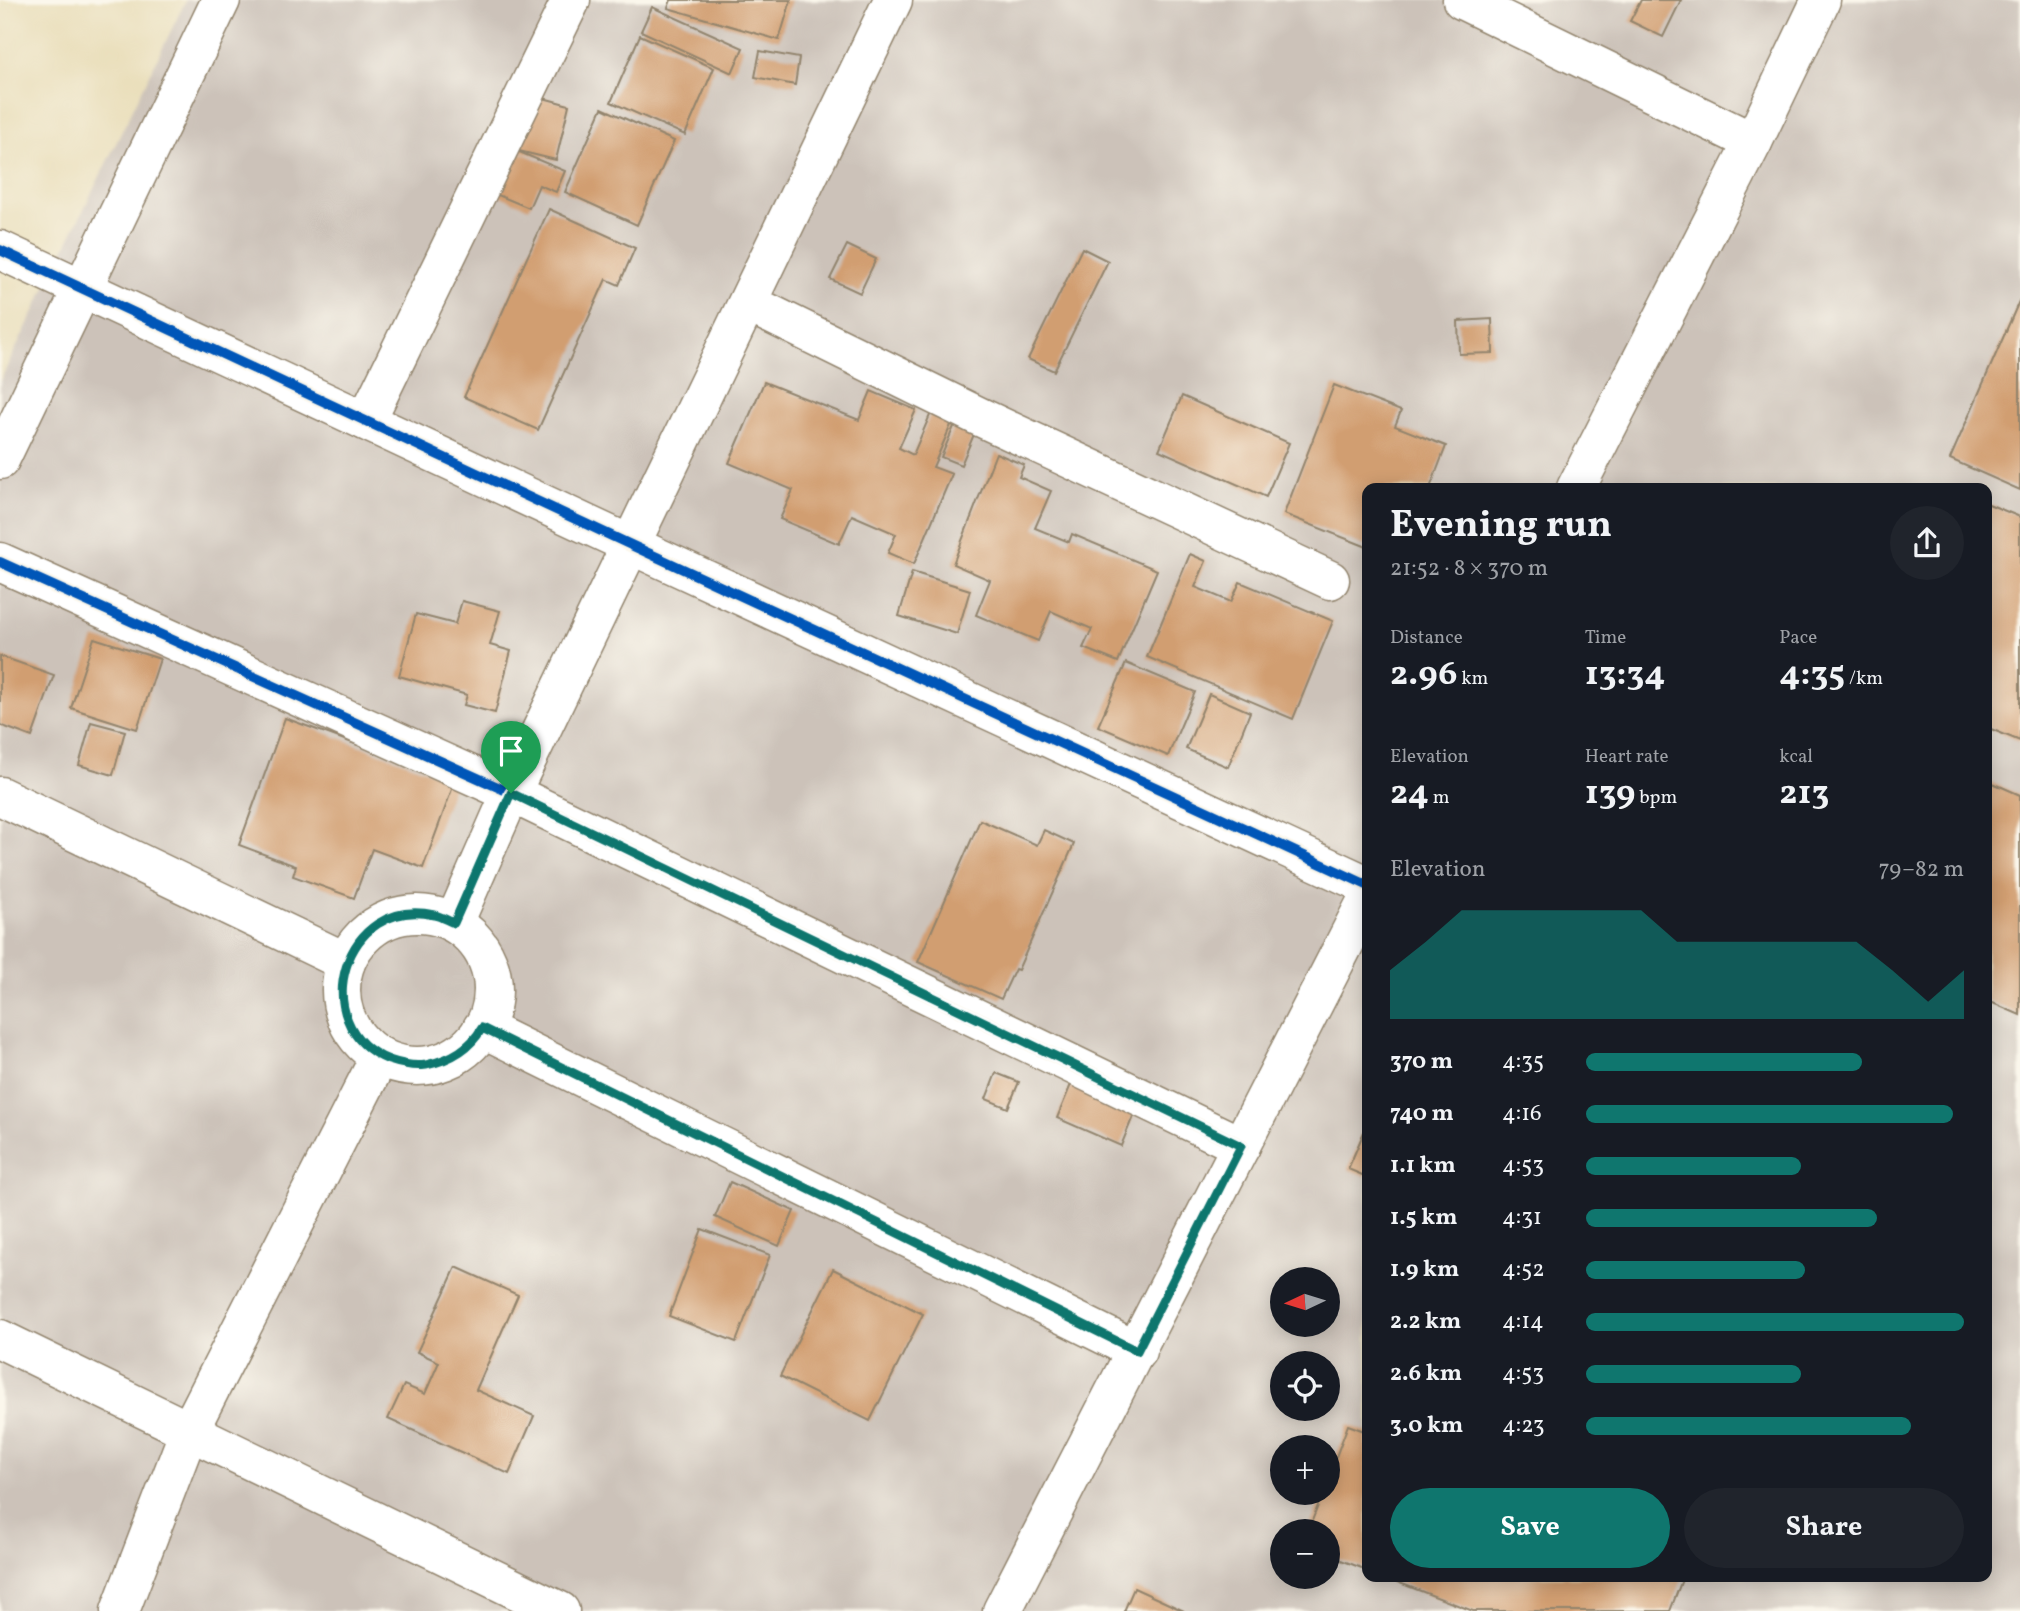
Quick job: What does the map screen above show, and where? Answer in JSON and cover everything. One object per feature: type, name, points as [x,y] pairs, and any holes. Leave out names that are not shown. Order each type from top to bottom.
[{"type":"street","points":[[0,460],[221,0]]},
{"type":"street","points":[[366,421],[571,0]]},
{"type":"street","points":[[454,923],[511,793],[894,0]]},
{"type":"street","points":[[1462,0],[1753,142]]},
{"type":"street","points":[[1579,483],[1753,142],[1821,0]]},
{"type":"street","points":[[0,250],[1362,883]]},
{"type":"street","points":[[748,303],[978,416],[1330,580]]},
{"type":"street","points":[[0,562],[511,793],[1241,1146]]},
{"type":"street","points":[[0,796],[346,962]]},
{"type":"street","points":[[1002,1611],[1362,910]]},
{"type":"street","points":[[413,913],[435,915],[454,923],[478,945],[491,974],[493,996],[482,1028],[462,1051],[443,1061],[421,1066],[400,1064],[380,1056],[363,1043],[350,1025],[343,1005],[342,983],[346,962],[357,943],[372,928],[392,918],[413,913]]},
{"type":"street","points":[[482,1028],[1137,1351]]},
{"type":"street","points":[[120,1611],[189,1431],[380,1056]]},
{"type":"street","points":[[0,1339],[560,1611]]},
{"type":"shaded area","points":[[186,0],[2020,0],[2020,1611],[0,1611],[0,381]]},
{"type":"building","points":[[671,0],[791,0],[779,40],[668,8]]},
{"type":"building","points":[[1641,0],[1681,0],[1663,37],[1630,21]]},
{"type":"building","points":[[652,7],[743,48],[732,73],[641,31]]},
{"type":"building","points":[[640,35],[714,68],[685,135],[611,102]]},
{"type":"building","points":[[760,51],[799,58],[795,85],[755,77]]},
{"type":"building","points":[[532,95],[569,105],[556,160],[519,151]]},
{"type":"building","points":[[602,108],[674,141],[637,225],[565,192]]},
{"type":"building","points":[[512,149],[565,171],[556,192],[539,185],[529,208],[493,193]]},
{"type":"building","points":[[549,209],[635,248],[619,285],[606,279],[538,430],[464,397]]},
{"type":"building","points":[[847,245],[876,259],[860,293],[830,279]]},
{"type":"building","points":[[1082,248],[1108,261],[1054,371],[1028,359]]},
{"type":"building","points":[[2020,299],[2020,490],[1950,459]]},
{"type":"building","points":[[1492,319],[1493,353],[1459,354],[1458,321]]},
{"type":"building","points":[[764,382],[859,420],[871,391],[916,410],[899,448],[913,455],[933,408],[954,418],[933,467],[952,474],[914,564],[888,553],[896,534],[852,515],[839,544],[780,519],[793,490],[729,463]]},
{"type":"building","points":[[1334,385],[1401,411],[1395,426],[1446,446],[1432,483],[1362,483],[1362,545],[1284,514]]},
{"type":"building","points":[[1182,396],[1289,443],[1266,497],[1159,450]]},
{"type":"building","points":[[955,424],[975,432],[961,465],[941,457]]},
{"type":"building","points":[[996,453],[1024,465],[1019,477],[1051,491],[1035,528],[1069,542],[1072,534],[1157,570],[1118,662],[1083,648],[1092,629],[1051,611],[1038,641],[976,615],[990,580],[953,564]]},
{"type":"building","points":[[1992,505],[2020,517],[2020,741],[1992,729]]},
{"type":"building","points":[[1190,554],[1206,561],[1195,587],[1231,602],[1240,582],[1333,621],[1293,719],[1147,657]]},
{"type":"building","points":[[912,572],[970,590],[957,634],[899,616]]},
{"type":"building","points":[[462,601],[500,611],[490,645],[511,651],[495,713],[464,705],[467,695],[399,676],[416,614],[455,624]]},
{"type":"building","points":[[94,638],[160,659],[137,729],[71,708]]},
{"type":"building","points":[[0,656],[54,675],[32,737],[0,725]]},
{"type":"building","points":[[1126,663],[1195,692],[1168,756],[1098,726]]},
{"type":"building","points":[[1209,694],[1250,712],[1228,767],[1186,749]]},
{"type":"building","points":[[285,718],[455,781],[423,868],[372,849],[354,898],[293,876],[296,866],[239,845]]},
{"type":"building","points":[[91,722],[125,731],[113,775],[79,765]]},
{"type":"building","points":[[1992,783],[2020,795],[2020,1015],[1992,1003]]},
{"type":"building","points":[[980,820],[1037,845],[1044,830],[1074,844],[1018,970],[1015,969],[1001,999],[918,962]]},
{"type":"building","points":[[996,1073],[1019,1082],[1008,1108],[986,1099]]},
{"type":"building","points":[[1072,1082],[1136,1109],[1121,1146],[1057,1118]]},
{"type":"building","points":[[1362,1137],[1362,1175],[1348,1169]]},
{"type":"building","points":[[730,1182],[794,1211],[779,1246],[715,1217]]},
{"type":"building","points":[[702,1229],[770,1255],[736,1342],[669,1316]]},
{"type":"building","points":[[456,1267],[518,1295],[476,1390],[534,1416],[509,1474],[388,1419],[404,1385],[425,1394],[439,1362],[417,1352]]},
{"type":"building","points":[[833,1269],[923,1314],[870,1421],[780,1376]]},
{"type":"building","points":[[1348,1425],[1362,1430],[1362,1568],[1340,1560],[1340,1519],[1313,1519],[1318,1505],[1340,1505],[1340,1446]]},
{"type":"building","points":[[1397,1582],[1681,1582],[1670,1611],[1473,1611]]},
{"type":"building","points":[[1134,1588],[1184,1611],[1124,1611]]},
{"type":"cycle path","points":[[0,250],[1362,883]]},
{"type":"cycle path","points":[[0,562],[511,793],[1241,1146]]},
{"type":"route","points":[[511,793],[1241,1146],[1137,1351],[482,1028],[462,1051],[443,1061],[421,1066],[400,1064],[380,1056],[363,1043],[350,1025],[343,1005],[342,983],[346,962],[357,943],[372,928],[392,918],[413,913],[435,915],[454,923],[511,793]]}]
